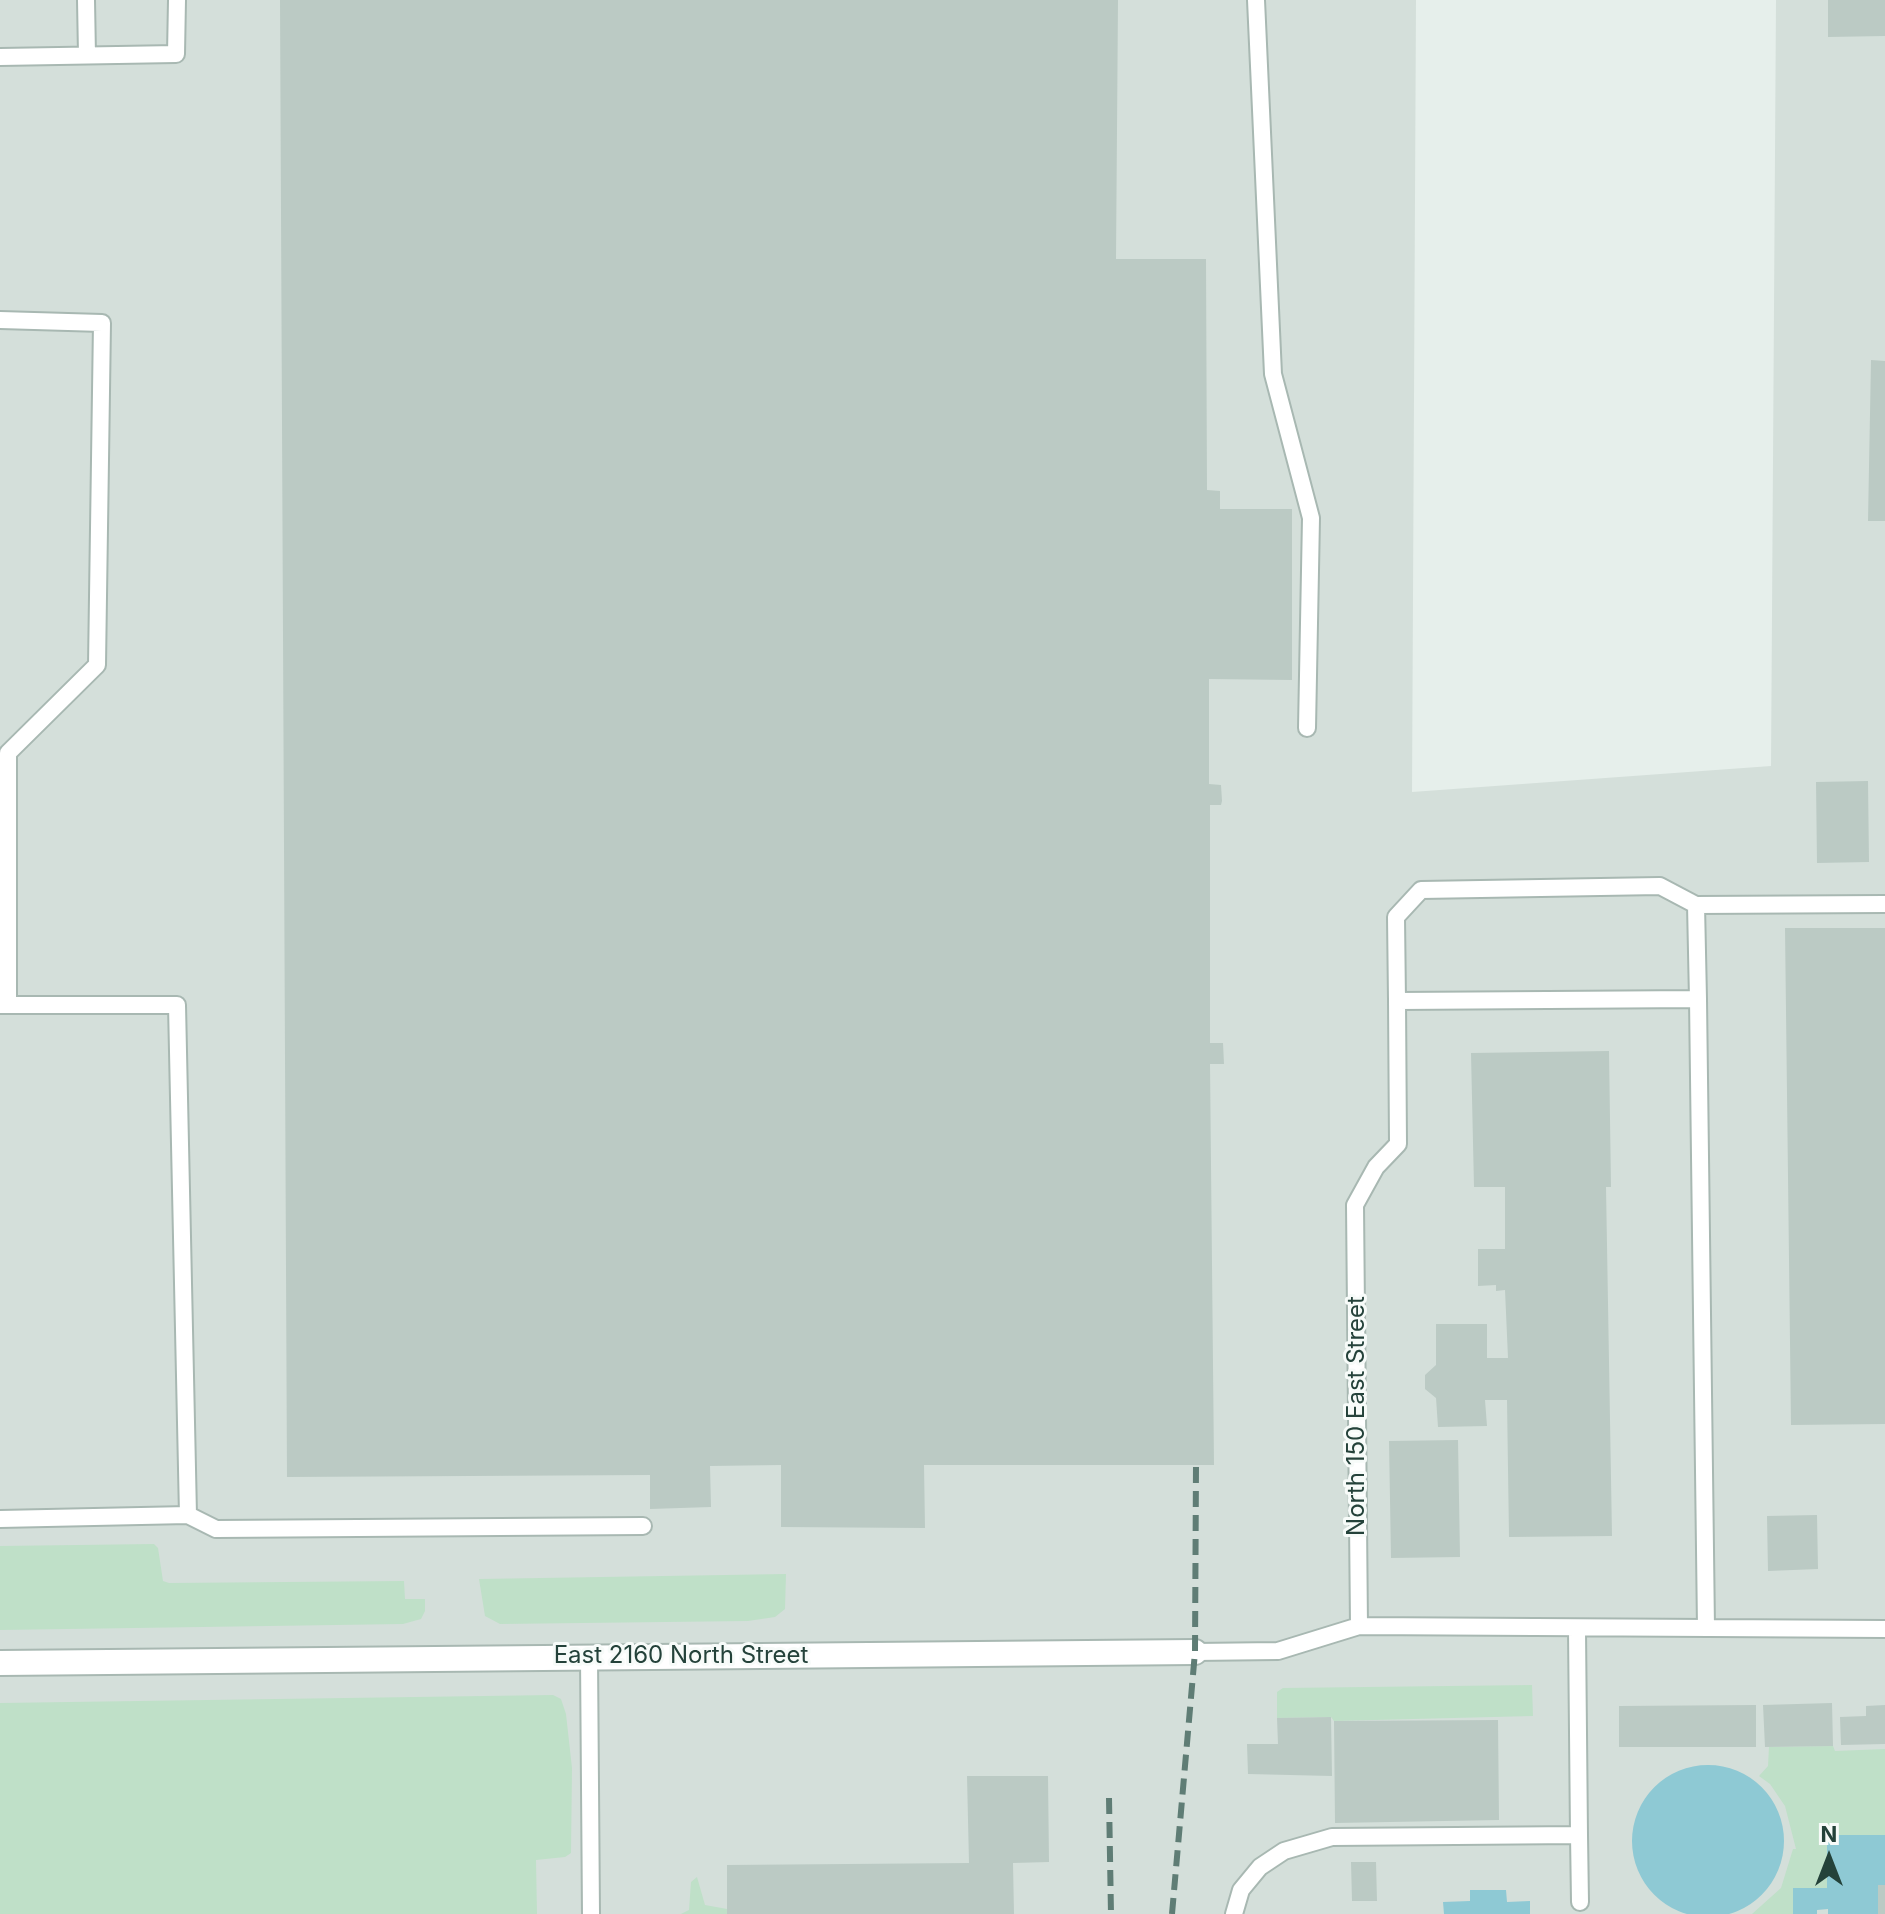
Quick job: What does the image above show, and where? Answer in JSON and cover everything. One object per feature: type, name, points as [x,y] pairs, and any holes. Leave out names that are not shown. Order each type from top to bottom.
[{"type":"street","name":"East 2160 North Street","points":[[0,1663],[1195,1652]]},
{"type":"lane","points":[[86,0],[87,55]]},
{"type":"lane","points":[[0,57],[176,54],[177,0]]},
{"type":"lane","points":[[1256,0],[1273,374],[1311,518],[1307,728]]},
{"type":"lane","points":[[0,320],[102,323],[97,665],[8,753],[4,1005],[177,1005],[188,1515]]},
{"type":"lane","points":[[1698,999],[1397,1001],[1396,917],[1421,890],[1660,886],[1696,905],[1885,904]]},
{"type":"lane","points":[[1696,905],[1706,1628]]},
{"type":"lane","name":"North 150 East Street","points":[[1359,1626],[1355,1205],[1376,1167],[1398,1144],[1397,1001]]},
{"type":"lane","points":[[0,1519],[188,1515],[216,1529],[643,1526]]},
{"type":"lane","name":"East 2160 North Street","points":[[1195,1652],[1278,1651],[1359,1626],[1577,1630],[1885,1629]]},
{"type":"lane","points":[[1577,1630],[1580,1902]]},
{"type":"lane","points":[[589,1657],[591,1914]]},
{"type":"lane","points":[[1234,1914],[1241,1890],[1260,1867],[1284,1851],[1332,1837],[1579,1835]]},
{"type":"shaded area","points":[[0,0],[1416,0],[1412,792],[1771,766],[1776,0],[1885,0],[1885,1914],[0,1914]]},
{"type":"green space","points":[[154,1544],[158,1548],[163,1581],[169,1583],[404,1581],[405,1599],[425,1599],[425,1611],[421,1619],[403,1624],[0,1630],[0,1546]]},
{"type":"green space","points":[[786,1574],[785,1609],[775,1617],[748,1621],[500,1624],[485,1616],[479,1579]]},
{"type":"green space","points":[[1532,1685],[1533,1716],[1334,1721],[1331,1717],[1277,1718],[1277,1692],[1283,1688]]},
{"type":"green space","points":[[553,1695],[561,1699],[566,1714],[572,1768],[571,1853],[565,1857],[536,1860],[537,1914],[0,1914],[0,1703]]},
{"type":"green space","points":[[1833,1746],[1835,1751],[1885,1749],[1885,1835],[1827,1836],[1827,1888],[1793,1889],[1793,1914],[1752,1914],[1781,1888],[1793,1849],[1796,1849],[1785,1806],[1770,1784],[1759,1776],[1768,1766],[1769,1747]]},
{"type":"green space","points":[[697,1877],[705,1905],[727,1909],[727,1914],[681,1914],[689,1910],[691,1882]]},
{"type":"water","points":[[1708,1765],[1737,1771],[1762,1787],[1778,1812],[1784,1841],[1778,1870],[1762,1895],[1737,1911],[1708,1917],[1679,1911],[1654,1895],[1638,1870],[1632,1841],[1638,1812],[1654,1787],[1679,1771]]},
{"type":"water","points":[[1827,1835],[1885,1835],[1885,1885],[1878,1886],[1878,1914],[1828,1914],[1828,1909],[1817,1910],[1817,1914],[1793,1914],[1793,1888],[1827,1888]]},
{"type":"water","points":[[1470,1890],[1506,1890],[1507,1902],[1530,1901],[1530,1914],[1444,1914],[1443,1902],[1470,1901]]},
{"type":"building","points":[[280,0],[1118,0],[1116,259],[1206,259],[1207,490],[1220,491],[1220,509],[1292,509],[1292,680],[1209,679],[1209,784],[1221,785],[1222,801],[1221,805],[1210,805],[1210,1043],[1223,1043],[1224,1064],[1210,1064],[1214,1465],[924,1465],[925,1528],[781,1527],[781,1465],[710,1466],[711,1507],[650,1509],[650,1475],[287,1477]]},
{"type":"building","points":[[1828,0],[1885,0],[1885,36],[1828,37]]},
{"type":"building","points":[[1871,360],[1885,361],[1885,521],[1868,521]]},
{"type":"building","points":[[1868,781],[1869,862],[1817,863],[1816,782]]},
{"type":"building","points":[[1785,928],[1885,928],[1885,1424],[1791,1425]]},
{"type":"building","points":[[1609,1051],[1611,1187],[1606,1187],[1612,1536],[1509,1537],[1507,1400],[1485,1400],[1487,1426],[1438,1427],[1436,1398],[1425,1389],[1425,1375],[1436,1365],[1436,1324],[1487,1324],[1487,1358],[1508,1358],[1505,1290],[1496,1291],[1496,1285],[1478,1286],[1478,1249],[1505,1249],[1505,1187],[1474,1187],[1471,1053]]},
{"type":"building","points":[[1458,1440],[1460,1557],[1391,1558],[1389,1441]]},
{"type":"building","points":[[1817,1515],[1818,1569],[1768,1571],[1767,1516]]},
{"type":"building","points":[[1832,1703],[1833,1746],[1765,1747],[1763,1705]]},
{"type":"building","points":[[1756,1705],[1756,1747],[1619,1747],[1619,1706]]},
{"type":"building","points":[[1885,1705],[1885,1744],[1841,1745],[1840,1717],[1866,1716],[1866,1706]]},
{"type":"building","points":[[1331,1717],[1332,1776],[1248,1774],[1247,1744],[1278,1744],[1277,1718]]},
{"type":"building","points":[[1498,1720],[1499,1820],[1335,1823],[1334,1721]]},
{"type":"building","points":[[967,1776],[1048,1776],[1049,1862],[1013,1863],[1014,1914],[727,1914],[727,1865],[969,1863]]},
{"type":"building","points":[[1351,1862],[1376,1862],[1377,1901],[1352,1901]]},
{"type":"building","points":[[1878,1885],[1885,1885],[1885,1914],[1878,1914]]},
{"type":"railway","points":[[1172,1914],[1195,1652],[1196,1465]]},
{"type":"railway","points":[[1109,1798],[1111,1914]]}]
